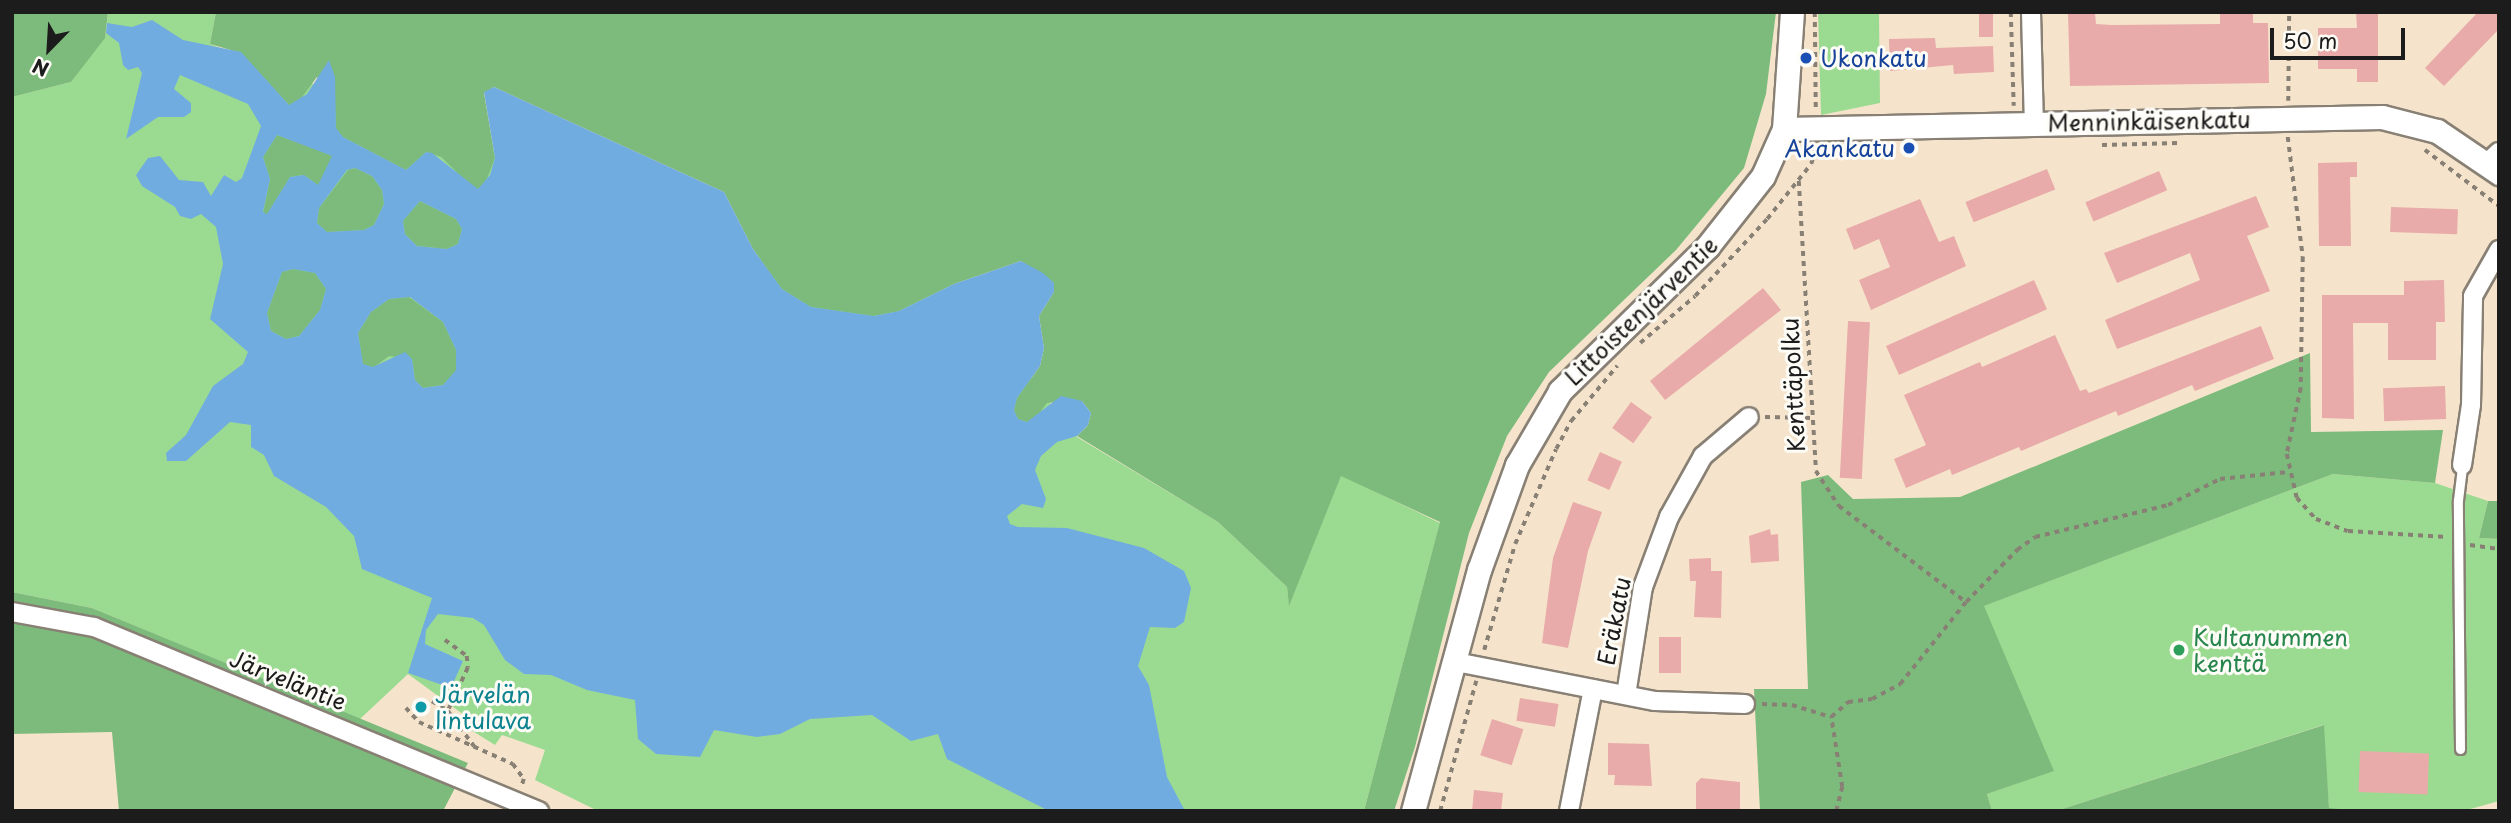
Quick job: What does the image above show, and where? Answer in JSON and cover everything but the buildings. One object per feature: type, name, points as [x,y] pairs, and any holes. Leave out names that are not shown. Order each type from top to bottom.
[{"type":"street","name":"Littoistenjärventie","points":[[1413,811],[1505,492],[1546,412],[1580,367],[1735,216],[1763,176],[1784,129],[1792,12]]},
{"type":"street","points":[[2024,124],[2031,12]]},
{"type":"street","name":"Menninkäisenkatu","points":[[1784,129],[1816,139],[2024,124],[2288,117],[2410,121],[2495,162]]},
{"type":"street","points":[[2462,465],[2471,405],[2473,296],[2499,250]]},
{"type":"street","name":"Eräkatu","points":[[1456,662],[1626,695],[1643,587],[1664,528],[1703,456],[1749,417]]},
{"type":"street","name":"Järveläntie","points":[[12,612],[94,627],[539,811]]},
{"type":"street","points":[[1569,811],[1593,689]]},
{"type":"street","points":[[1626,695],[1682,703],[1745,704]]},
{"type":"lane","points":[[2460,749],[2458,537],[2462,465]]},
{"type":"path","points":[[1638,345],[1695,296],[1799,179],[1816,139],[1815,12]]},
{"type":"path","points":[[2011,12],[2024,124]]},
{"type":"path","points":[[2289,12],[2288,140],[2303,257],[2302,368],[2289,439],[2288,472],[2304,509],[2331,526],[2365,533],[2458,537],[2477,549],[2499,549]]},
{"type":"path","points":[[1816,139],[1830,149]]},
{"type":"path","points":[[2274,141],[2301,140]]},
{"type":"path","points":[[2090,145],[2180,143]]},
{"type":"path","points":[[2422,148],[2499,205]]},
{"type":"path","name":"Kenttäpolku","points":[[1799,179],[1811,418],[1822,483],[1839,506],[1966,602]]},
{"type":"path","points":[[1440,811],[1515,544],[1571,421],[1624,359]]},
{"type":"path","points":[[1749,417],[1811,418]]},
{"type":"path","points":[[1831,717],[1849,702],[1872,699],[1900,684],[1966,602],[2035,537],[2168,505],[2220,479],[2288,472]]},
{"type":"path","points":[[445,640],[467,656],[468,668],[448,711]]},
{"type":"path","points":[[432,701],[448,711],[476,747]]},
{"type":"path","points":[[1745,704],[1792,705],[1831,717]]},
{"type":"path","points":[[406,708],[419,722],[513,764],[524,779],[518,801]]},
{"type":"path","points":[[1831,717],[1842,787],[1836,811]]},
{"type":"green space","points":[[12,12],[108,12],[105,38],[71,82],[12,97]]},
{"type":"green space","points":[[108,12],[216,12],[210,44],[899,311],[954,284],[1077,437],[1218,522],[1287,587],[1289,604],[1341,475],[1440,523],[1364,811],[598,811],[535,780],[545,750],[502,735],[495,745],[471,730],[471,720],[408,674],[360,719],[92,608],[12,592],[12,97],[71,82],[106,33]]},
{"type":"green space","points":[[216,12],[1776,12],[1766,94],[1744,168],[1676,250],[1549,372],[1507,436],[1469,533],[1415,747],[1394,811],[1364,811],[1440,522],[1341,476],[1289,606],[1287,587],[1218,522],[1077,436],[1088,425],[1091,413],[1082,401],[1047,403],[1036,418],[1027,422],[1018,419],[1014,410],[1017,398],[1040,366],[1044,348],[1039,316],[1054,292],[1054,283],[1021,261],[954,284],[899,311],[873,316],[811,307],[782,289],[753,249],[724,192],[494,87],[484,93],[495,158],[485,184],[478,189],[471,186],[441,157],[426,152],[406,170],[343,137],[336,129],[335,108],[317,77],[297,104],[289,105],[241,53],[210,44]]},
{"type":"green space","points":[[1818,12],[1879,12],[1880,103],[1821,115]]},
{"type":"green space","points":[[277,135],[332,155],[331,167],[318,185],[304,175],[290,177],[267,215],[263,213],[270,179],[263,157]]},
{"type":"green space","points":[[355,168],[372,176],[382,190],[384,204],[374,225],[364,230],[327,232],[317,223],[319,208],[348,170]]},
{"type":"green space","points":[[420,201],[456,219],[462,229],[458,244],[447,249],[417,246],[405,234],[403,221]]},
{"type":"green space","points":[[293,269],[315,273],[326,289],[320,310],[299,336],[286,339],[271,331],[267,313],[282,272]]},
{"type":"green space","points":[[409,297],[443,322],[456,350],[457,370],[443,385],[423,388],[415,380],[412,359],[389,356],[373,368],[363,365],[358,333],[371,312],[389,299]]},
{"type":"green space","points":[[2310,353],[2311,432],[2443,430],[2435,483],[2333,474],[1984,606],[2054,771],[1987,794],[1992,811],[1760,811],[1754,689],[1808,689],[1801,482],[1828,475],[1853,499],[1960,497]]},
{"type":"green space","points":[[2333,474],[2435,483],[2488,501],[2479,538],[2499,539],[2499,801],[2463,811],[2329,809],[2323,725],[2056,811],[1992,811],[1987,794],[2053,770],[1983,606]]},
{"type":"green space","points":[[2488,501],[2499,501],[2499,539],[2479,538]]},
{"type":"green space","points":[[12,592],[92,608],[468,763],[443,811],[119,811],[112,732],[12,734]]},
{"type":"green space","points":[[2324,725],[2329,808],[2359,811],[2056,811]]},
{"type":"water","points":[[152,20],[183,40],[241,52],[289,105],[307,94],[329,60],[335,77],[336,128],[343,137],[406,170],[426,152],[432,153],[478,189],[490,175],[495,158],[484,92],[494,87],[724,192],[753,249],[782,289],[811,307],[874,316],[899,311],[954,284],[1021,261],[1043,273],[1054,283],[1054,292],[1039,316],[1044,348],[1040,366],[1017,398],[1014,410],[1018,419],[1027,422],[1061,396],[1082,401],[1091,413],[1088,425],[1077,436],[1057,442],[1041,456],[1035,470],[1046,499],[1043,508],[1022,504],[1007,516],[1010,524],[1018,527],[1067,528],[1144,548],[1184,571],[1191,588],[1184,622],[1175,628],[1150,627],[1138,666],[1149,685],[1167,777],[1185,811],[1049,811],[947,759],[938,734],[911,741],[872,715],[810,719],[780,734],[757,737],[714,730],[700,757],[656,754],[638,739],[635,700],[587,690],[551,675],[524,674],[505,660],[484,625],[473,618],[438,614],[426,630],[425,644],[463,661],[451,688],[408,673],[432,598],[362,569],[354,536],[326,507],[274,476],[264,455],[251,447],[251,425],[230,422],[186,461],[167,461],[166,453],[186,435],[213,386],[243,364],[248,352],[210,319],[223,264],[216,227],[201,214],[191,219],[180,216],[175,207],[142,186],[136,175],[148,158],[160,156],[179,180],[203,182],[211,196],[224,175],[236,182],[242,178],[261,126],[248,104],[180,75],[174,89],[191,103],[191,112],[184,117],[158,117],[126,139],[142,73],[138,67],[128,70],[123,65],[119,43],[106,33],[107,23],[132,27]],"holes":[[[277,135],[332,156],[318,185],[304,175],[290,177],[267,214],[263,212],[270,179],[263,157]],[[355,168],[372,176],[382,190],[384,204],[374,225],[364,230],[327,232],[317,223],[319,208],[347,170]],[[420,201],[456,219],[462,229],[458,244],[447,249],[417,246],[405,234],[403,221]],[[293,269],[315,273],[326,289],[320,310],[299,336],[286,339],[271,331],[267,313],[282,272]],[[410,297],[443,322],[456,350],[456,370],[443,385],[423,388],[415,380],[412,359],[405,352],[373,367],[363,364],[358,333],[371,312],[389,299]]]},
{"type":"place","name":"Ukonkatu","points":[[1806,58]]},
{"type":"place","name":"Akankatu","points":[[1909,148]]},
{"type":"place","name":"Kultanummen kenttä","points":[[2179,650]]},
{"type":"place","name":"Järvelän lintulava","points":[[421,707]]}]
